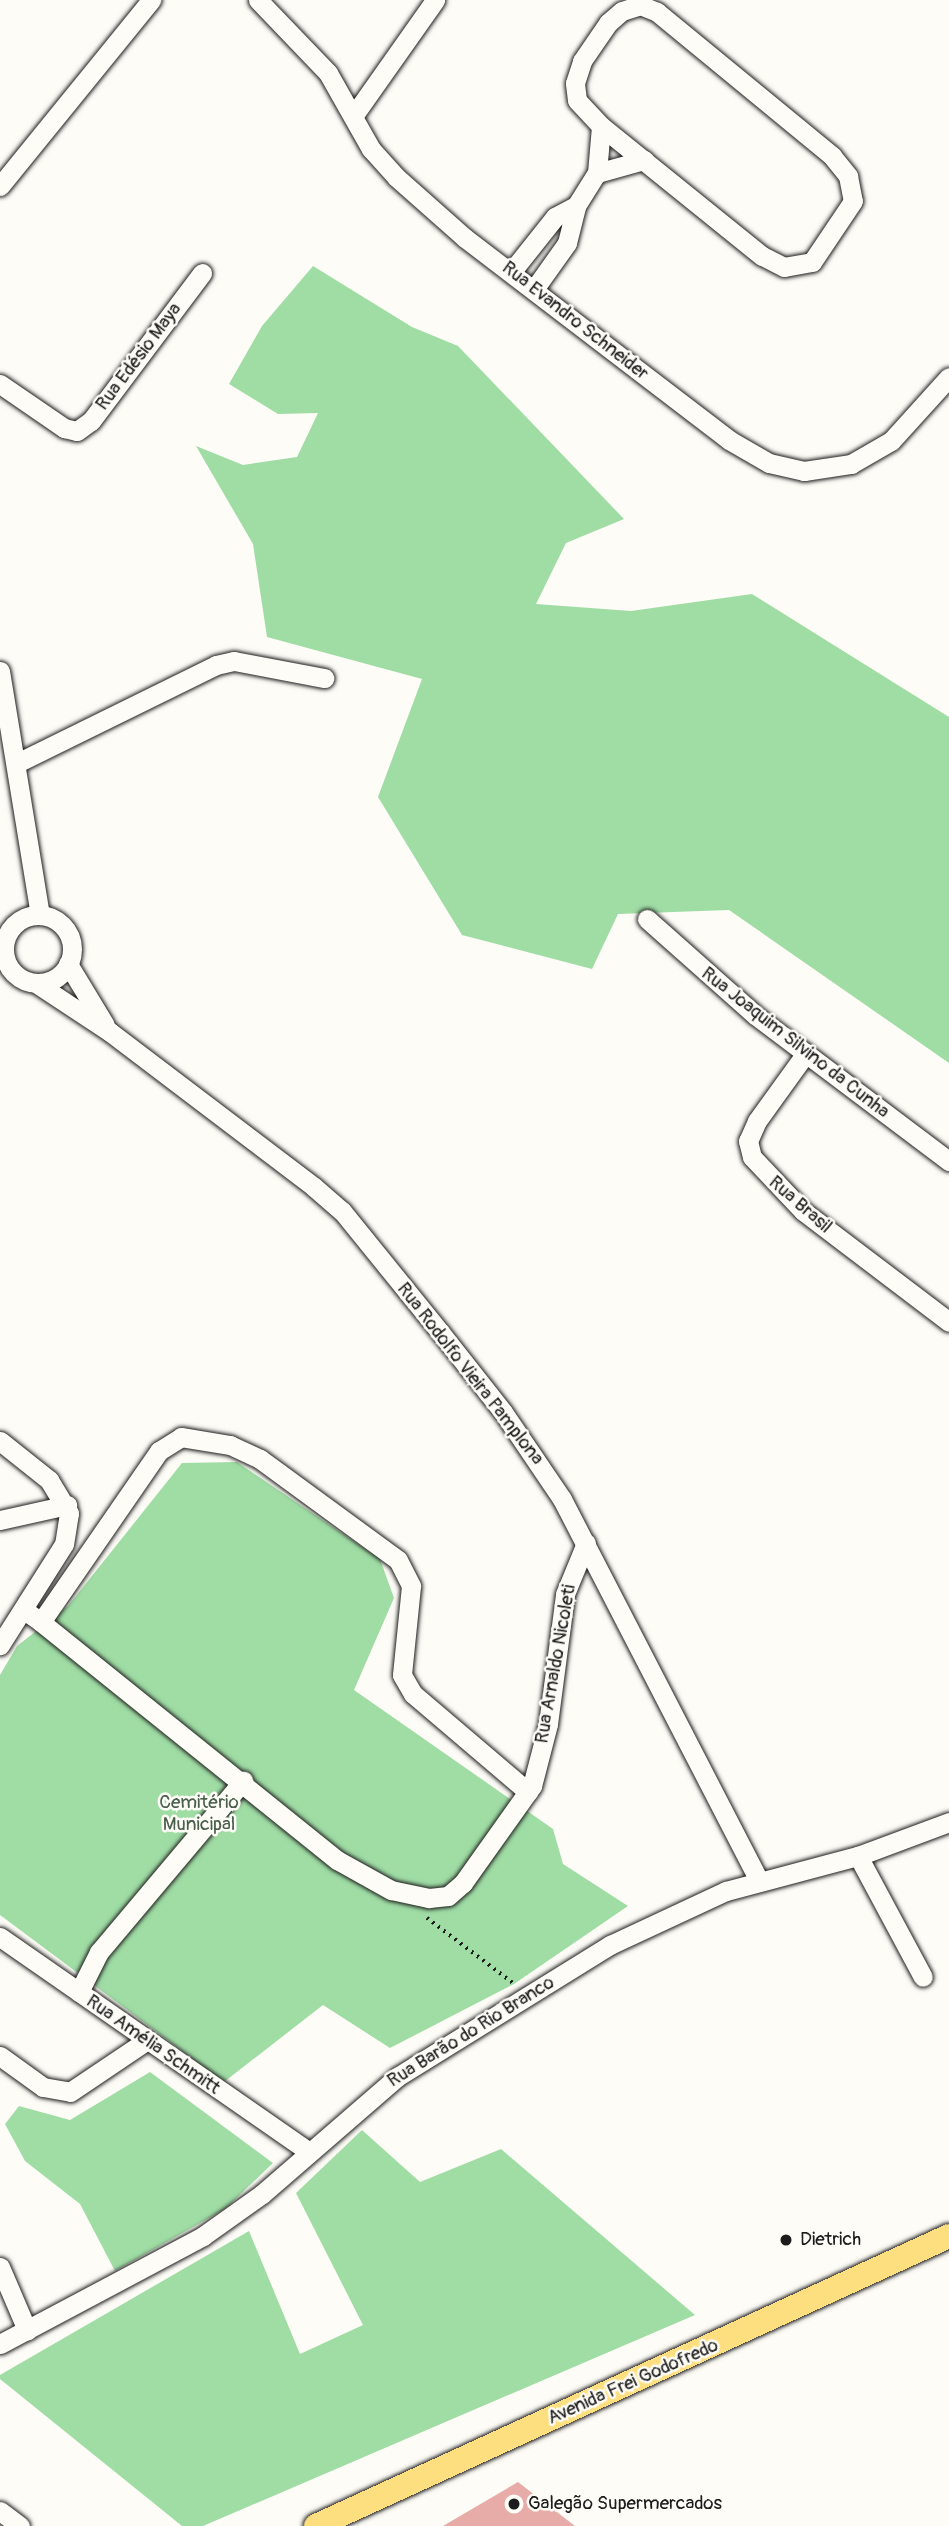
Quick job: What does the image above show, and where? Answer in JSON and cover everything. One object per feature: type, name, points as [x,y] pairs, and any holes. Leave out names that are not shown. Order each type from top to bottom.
[{"type":"main road","name":"Avenida Frei Godofredo","points":[[316,2526],[621,2390],[949,2236]]},
{"type":"street","points":[[0,186],[151,0]]},
{"type":"street","name":"Rua Evandro Schneider","points":[[258,0],[309,50],[354,116],[371,149],[396,177],[466,238],[729,440],[769,463],[804,471],[850,464],[891,441],[949,377]]},
{"type":"street","points":[[354,116],[435,0]]},
{"type":"street","points":[[640,5],[657,12],[832,156],[854,190],[853,201],[821,252],[799,268],[784,267],[762,256],[644,160],[601,126],[577,100],[575,83],[582,61],[608,23],[622,11],[640,5]]},
{"type":"street","points":[[534,288],[567,243],[576,206],[597,173],[601,126]]},
{"type":"street","points":[[597,173],[644,160]]},
{"type":"street","points":[[512,271],[555,217],[576,206]]},
{"type":"street","name":"Rua Edésio Maya","points":[[0,384],[64,428],[77,431],[91,421],[202,273]]},
{"type":"street","points":[[17,763],[216,665],[234,660],[324,678]]},
{"type":"street","points":[[0,671],[40,914]]},
{"type":"street","points":[[40,914],[58,921],[70,936],[68,964],[54,979],[36,983],[18,976],[6,961],[4,930],[21,919],[40,914]]},
{"type":"street","name":"Rua Joaquim Silvino da Cunha","points":[[647,919],[705,974],[949,1161]]},
{"type":"street","name":"Rua Rodolfo Vieira Pamplona","points":[[68,964],[110,1032]]},
{"type":"street","name":"Rua Rodolfo Vieira Pamplona","points":[[36,983],[110,1032],[342,1211],[517,1431],[586,1543],[760,1881]]},
{"type":"street","name":"Rua Brasil","points":[[806,1054],[757,1121],[748,1141],[752,1157],[803,1211],[949,1322]]},
{"type":"street","points":[[24,1610],[362,1876],[391,1890],[429,1898],[448,1896],[463,1883],[530,1789],[413,1694],[402,1675],[411,1586],[398,1560],[260,1459],[230,1445],[181,1437],[159,1451],[41,1622]]},
{"type":"street","points":[[0,1441],[49,1480],[67,1505],[64,1544],[0,1645]]},
{"type":"street","points":[[0,1520],[67,1505]]},
{"type":"street","name":"Rua Arnaldo Nicoleti","points":[[530,1789],[548,1724],[565,1594],[586,1543]]},
{"type":"street","points":[[79,1993],[99,1952],[243,1781]]},
{"type":"street","name":"Rua Barão do Rio Branco","points":[[0,2344],[203,2236],[262,2194],[308,2151],[397,2077],[529,1994],[652,1922],[760,1881],[858,1856],[949,1822]]},
{"type":"street","points":[[858,1856],[923,1977]]},
{"type":"street","name":"Rua Amélia Schmitt","points":[[0,1937],[146,2041],[308,2151]]},
{"type":"street","points":[[0,2056],[43,2087],[69,2091],[146,2041]]},
{"type":"street","points":[[0,2267],[27,2330]]},
{"type":"street","points":[[0,2511],[20,2526]]},
{"type":"path","points":[[425,1916],[529,1994]]},
{"type":"green space","points":[[313,266],[412,327],[458,346],[624,519],[566,543],[536,604],[631,611],[752,594],[949,717],[949,1063],[729,910],[618,914],[592,969],[462,935],[378,797],[422,679],[267,637],[253,544],[196,446],[243,465],[297,457],[318,413],[278,414],[229,384],[262,326]]},
{"type":"green space","name":"Cemitério Municipal","points":[[237,1462],[380,1559],[394,1598],[354,1690],[553,1829],[563,1864],[628,1906],[514,1984],[390,2048],[323,2005],[224,2082],[0,1915],[0,1675],[17,1646],[68,1606],[182,1463]]},
{"type":"green space","points":[[150,2072],[273,2163],[225,2209],[115,2271],[80,2204],[25,2161],[5,2124],[19,2106],[70,2120]]},
{"type":"green space","points":[[362,2130],[420,2182],[501,2149],[695,2315],[203,2526],[182,2526],[0,2379],[0,2375],[249,2231],[300,2354],[363,2325],[296,2193]]},
{"type":"building","name":"Galegão Supermercados","points":[[518,2482],[575,2526],[443,2526]]},
{"type":"place","name":"Dietrich","points":[[786,2240]]},
{"type":"place","name":"Galegão Supermercados","points":[[514,2504]]}]
